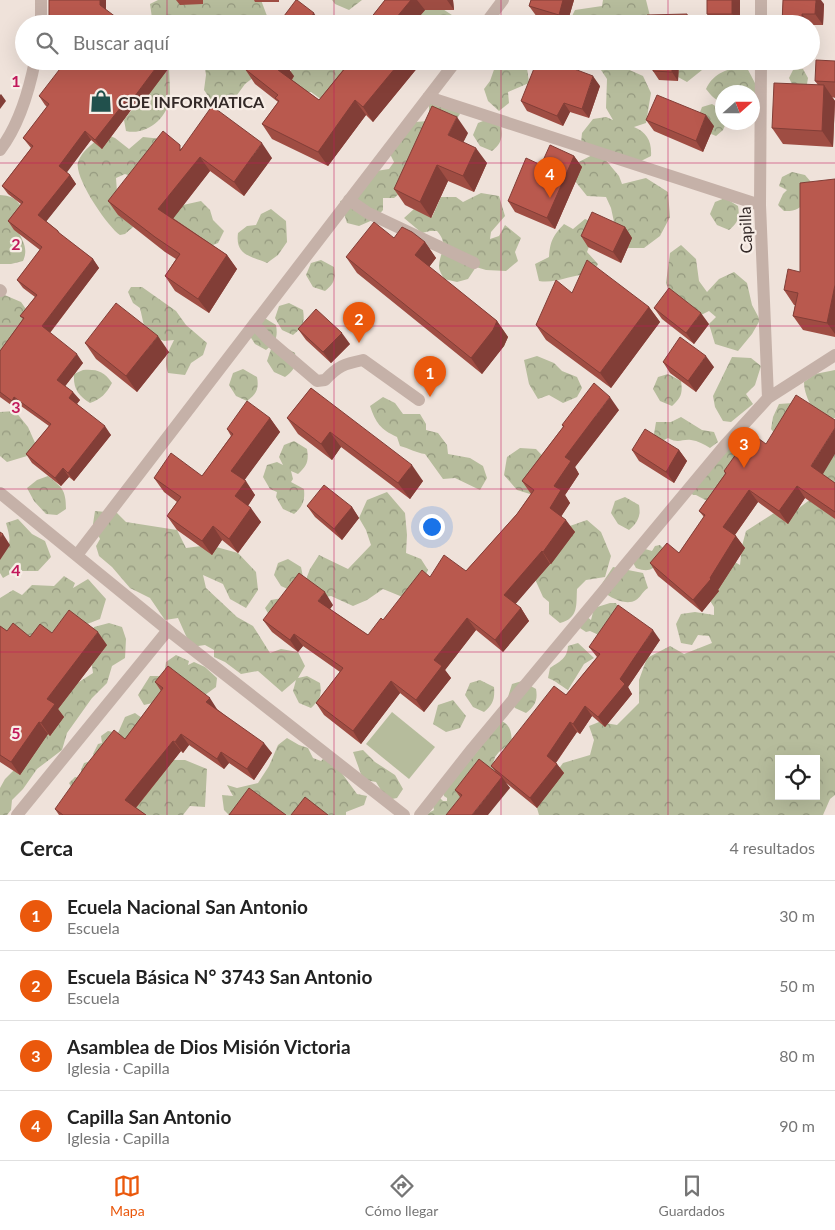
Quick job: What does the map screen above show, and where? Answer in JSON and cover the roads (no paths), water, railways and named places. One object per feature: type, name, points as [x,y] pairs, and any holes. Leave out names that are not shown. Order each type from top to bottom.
[{"type":"street","points":[[41,0],[41,15]]},
{"type":"street","points":[[491,15],[503,0]]},
{"type":"street","points":[[761,15],[762,0]]},
{"type":"street","points":[[0,150],[10,136],[33,70]]},
{"type":"street","points":[[77,555],[449,70]]},
{"type":"street","name":"Capilla","points":[[761,70],[760,205],[768,398]]},
{"type":"street","points":[[428,97],[760,205]]},
{"type":"street","points":[[349,200],[368,214],[474,263]]},
{"type":"street","points":[[254,324],[269,340],[317,380],[325,380],[334,370],[344,364],[364,360],[419,400]]},
{"type":"street","points":[[420,815],[472,748],[692,484],[768,398],[835,356]]},
{"type":"street","points":[[0,493],[168,630],[404,815]]},
{"type":"street","points":[[18,815],[168,630]]},
{"type":"place","name":"CDE INFORMATICA","points":[[101,101]]},
{"type":"place","name":"Capilla San Antonio","points":[[550,198]]},
{"type":"place","name":"Escuela Básica N° 3743 San Antonio","points":[[359,343]]},
{"type":"place","name":"Ecuela Nacional San Antonio","points":[[430,397]]},
{"type":"place","name":"Asamblea de Dios Misión Victoria","points":[[744,468]]}]
